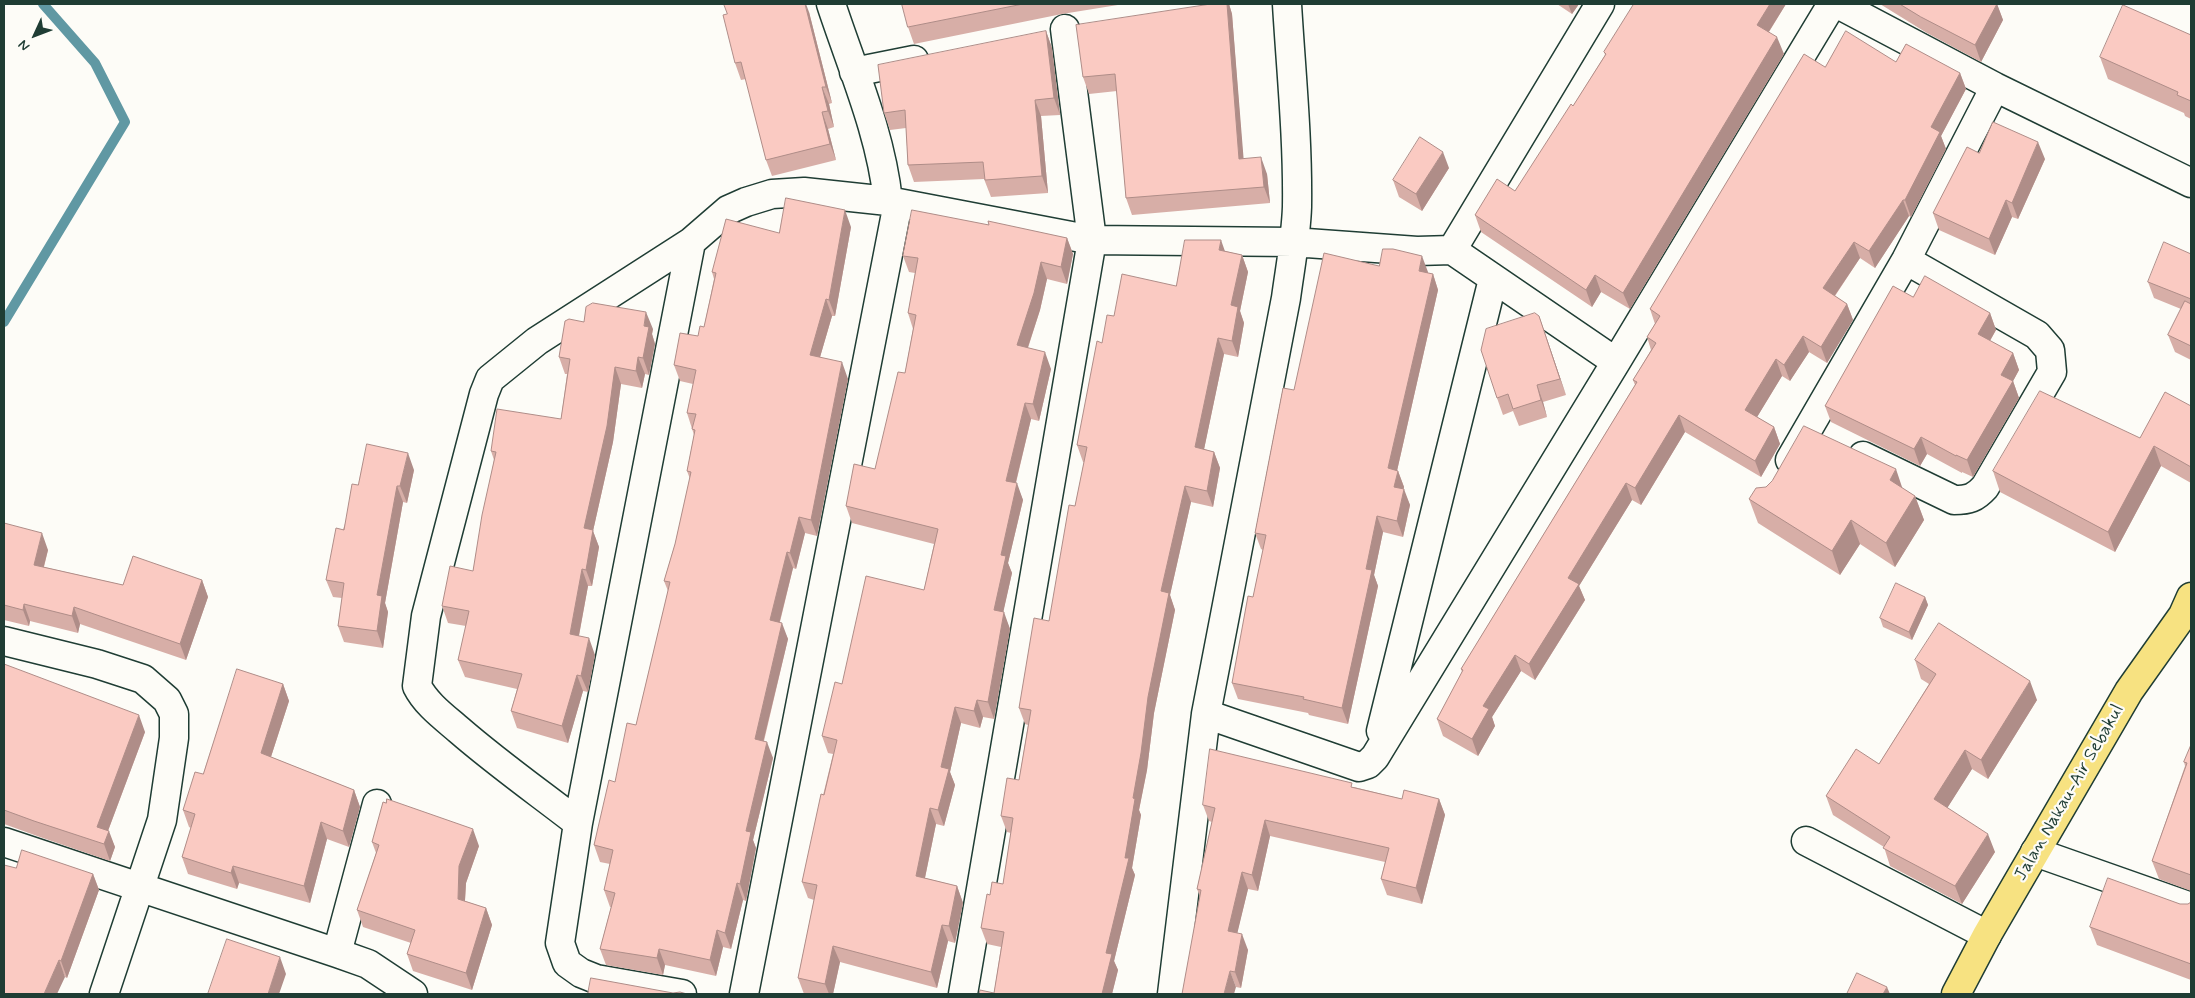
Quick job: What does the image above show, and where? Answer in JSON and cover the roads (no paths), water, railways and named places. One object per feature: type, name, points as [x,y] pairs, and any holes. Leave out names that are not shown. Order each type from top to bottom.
[{"type":"highway","name":"Jalan Nakau-Air Sebakul","points":[[1956,994],[1987,935],[2129,691],[2188,610]]},
{"type":"street","points":[[744,994],[893,202],[870,121],[831,4]]},
{"type":"street","points":[[1172,994],[1206,714],[1286,298],[1297,208],[1287,4]]},
{"type":"street","points":[[1452,250],[1600,4]]},
{"type":"street","points":[[1206,714],[1359,767],[1368,764],[1375,757],[1832,4]]},
{"type":"street","points":[[1838,4],[1995,87],[2191,183]]},
{"type":"street","points":[[1036,35],[1094,24]]},
{"type":"street","points":[[963,994],[1092,240],[1065,29]]},
{"type":"street","points":[[854,72],[940,54]]},
{"type":"street","points":[[1778,480],[1906,260],[1995,87]]},
{"type":"street","points":[[578,823],[472,741],[422,696],[416,686],[426,616],[484,394],[490,379],[537,341],[691,242],[728,210],[746,202],[772,194],[804,192],[893,202],[1092,240],[1293,242],[1417,251],[1452,250],[1493,280],[1616,362]]},
{"type":"street","points":[[682,994],[596,979],[580,973],[567,963],[560,943],[578,823],[691,242]]},
{"type":"street","points":[[1809,429],[1954,500],[1968,500],[1976,497],[1985,487],[2052,372],[2050,350],[2037,335],[1906,260]]},
{"type":"street","points":[[1375,757],[1493,280]]},
{"type":"street","points":[[4,641],[97,664],[142,679],[167,700],[174,714],[174,738],[162,820],[104,994]]},
{"type":"street","points":[[337,953],[377,804]]},
{"type":"street","points":[[1806,841],[1987,935]]},
{"type":"street","points":[[4,842],[140,886],[368,964],[413,994]]},
{"type":"street","points":[[2035,852],[2191,907]]},
{"type":"waterway","points":[[4,322],[125,122],[95,63],[43,4]]}]
